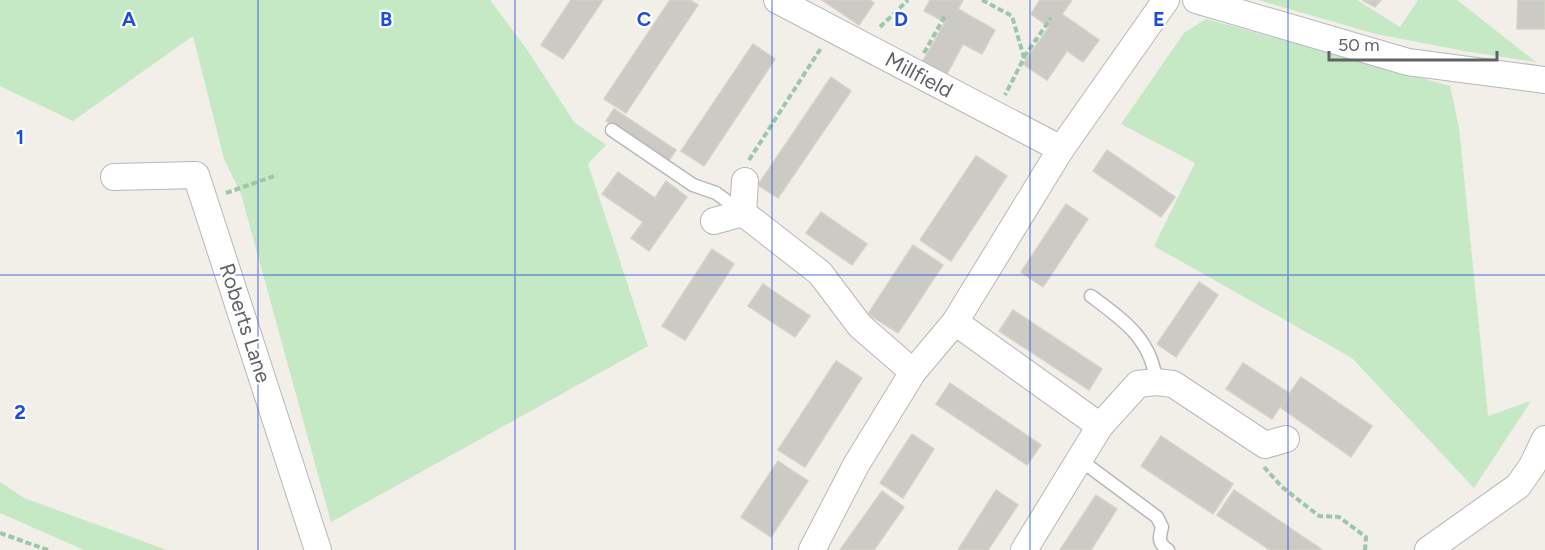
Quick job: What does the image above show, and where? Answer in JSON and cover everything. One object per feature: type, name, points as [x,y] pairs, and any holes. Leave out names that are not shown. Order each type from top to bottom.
[{"type":"street","name":"Millfield","points":[[777,0],[1060,149]]},
{"type":"street","points":[[812,550],[856,465],[913,372],[955,322],[1060,149],[1166,0]]},
{"type":"street","points":[[1196,0],[1408,62],[1545,80]]},
{"type":"street","name":"Roberts Lane","points":[[114,177],[196,175],[318,550]]},
{"type":"street","points":[[743,213],[745,181]]},
{"type":"street","points":[[714,221],[743,213]]},
{"type":"street","points":[[743,213],[820,273],[860,326],[913,372]]},
{"type":"street","points":[[955,322],[1100,426]]},
{"type":"street","points":[[1024,550],[1100,426],[1138,384],[1156,382],[1173,384],[1270,449]]},
{"type":"street","points":[[1428,550],[1461,541],[1518,486],[1532,466],[1545,439]]},
{"type":"lane","points":[[612,130],[693,185],[716,193],[743,213]]},
{"type":"lane","points":[[1090,296],[1123,320],[1140,338],[1154,361],[1156,382]]},
{"type":"lane","points":[[1079,459],[1157,517],[1162,527],[1159,539],[1161,545],[1168,550]]},
{"type":"path","points":[[864,46],[886,20],[908,0]]},
{"type":"path","points":[[982,0],[1012,15],[1024,58]]},
{"type":"path","points":[[914,72],[946,14]]},
{"type":"path","points":[[995,115],[1024,58],[1051,18]]},
{"type":"path","points":[[745,181],[749,161],[833,29]]},
{"type":"path","points":[[205,201],[277,175]]},
{"type":"path","points":[[1270,449],[1282,487],[1319,516],[1340,517],[1366,537],[1365,550]]},
{"type":"path","points":[[0,533],[48,550]]},
{"type":"green space","points":[[0,0],[490,0],[528,51],[574,122],[606,145],[588,164],[648,346],[331,522],[241,194],[224,159],[193,36],[73,121],[0,86]]},
{"type":"green space","points":[[1258,0],[1357,0],[1400,27],[1418,0],[1457,0],[1536,62],[1376,34]]},
{"type":"green space","points":[[1206,19],[1450,86],[1459,127],[1488,416],[1531,401],[1474,488],[1352,358],[1154,246],[1195,163],[1121,124],[1184,33]]},
{"type":"green space","points":[[0,482],[24,498],[167,550],[84,550],[0,513]]},
{"type":"building","points":[[571,0],[603,0],[563,59],[541,45]]},
{"type":"building","points":[[670,0],[690,0],[698,5],[626,113],[604,99]]},
{"type":"building","points":[[822,0],[870,0],[874,3],[859,25]]},
{"type":"building","points":[[930,0],[963,0],[958,9],[995,30],[982,54],[963,44],[947,74],[923,61],[945,22],[924,11]]},
{"type":"building","points":[[1040,0],[1072,0],[1062,14],[1099,40],[1083,62],[1067,51],[1047,80],[1023,64],[1049,27],[1031,14]]},
{"type":"building","points":[[1362,0],[1381,0],[1375,7]]},
{"type":"building","points":[[1518,0],[1545,0],[1545,29],[1517,29]]},
{"type":"building","points":[[753,44],[775,59],[704,166],[681,151]]},
{"type":"building","points":[[831,77],[851,91],[778,198],[758,185]]},
{"type":"building","points":[[614,109],[676,150],[668,162],[606,121]]},
{"type":"building","points":[[1107,150],[1175,197],[1161,217],[1093,171]]},
{"type":"building","points":[[976,156],[1007,176],[951,261],[920,240]]},
{"type":"building","points":[[618,172],[655,198],[666,181],[687,197],[649,251],[631,238],[643,222],[602,194]]},
{"type":"building","points":[[1066,204],[1088,219],[1043,287],[1021,272]]},
{"type":"building","points":[[821,212],[867,244],[852,265],[806,233]]},
{"type":"building","points":[[913,245],[943,265],[898,333],[868,314]]},
{"type":"building","points":[[712,249],[734,264],[685,340],[662,326]]},
{"type":"building","points":[[1199,282],[1218,295],[1176,357],[1157,344]]},
{"type":"building","points":[[763,284],[810,316],[795,337],[748,306]]},
{"type":"building","points":[[1013,310],[1102,369],[1089,390],[999,331]]},
{"type":"building","points":[[836,361],[862,378],[805,467],[778,450]]},
{"type":"building","points":[[1243,363],[1289,393],[1272,419],[1226,389]]},
{"type":"building","points":[[1301,377],[1372,426],[1351,457],[1280,407]]},
{"type":"building","points":[[950,383],[1041,445],[1027,465],[936,404]]},
{"type":"building","points":[[912,434],[934,449],[903,498],[880,483]]},
{"type":"building","points":[[1161,436],[1233,484],[1213,514],[1141,466]]},
{"type":"building","points":[[778,461],[808,481],[771,537],[741,517]]},
{"type":"building","points":[[996,490],[1018,505],[988,550],[958,550]]},
{"type":"building","points":[[1234,490],[1321,550],[1270,550],[1217,515]]},
{"type":"building","points":[[882,491],[904,507],[874,550],[840,550]]},
{"type":"building","points":[[1096,495],[1117,509],[1091,550],[1060,550]]}]
